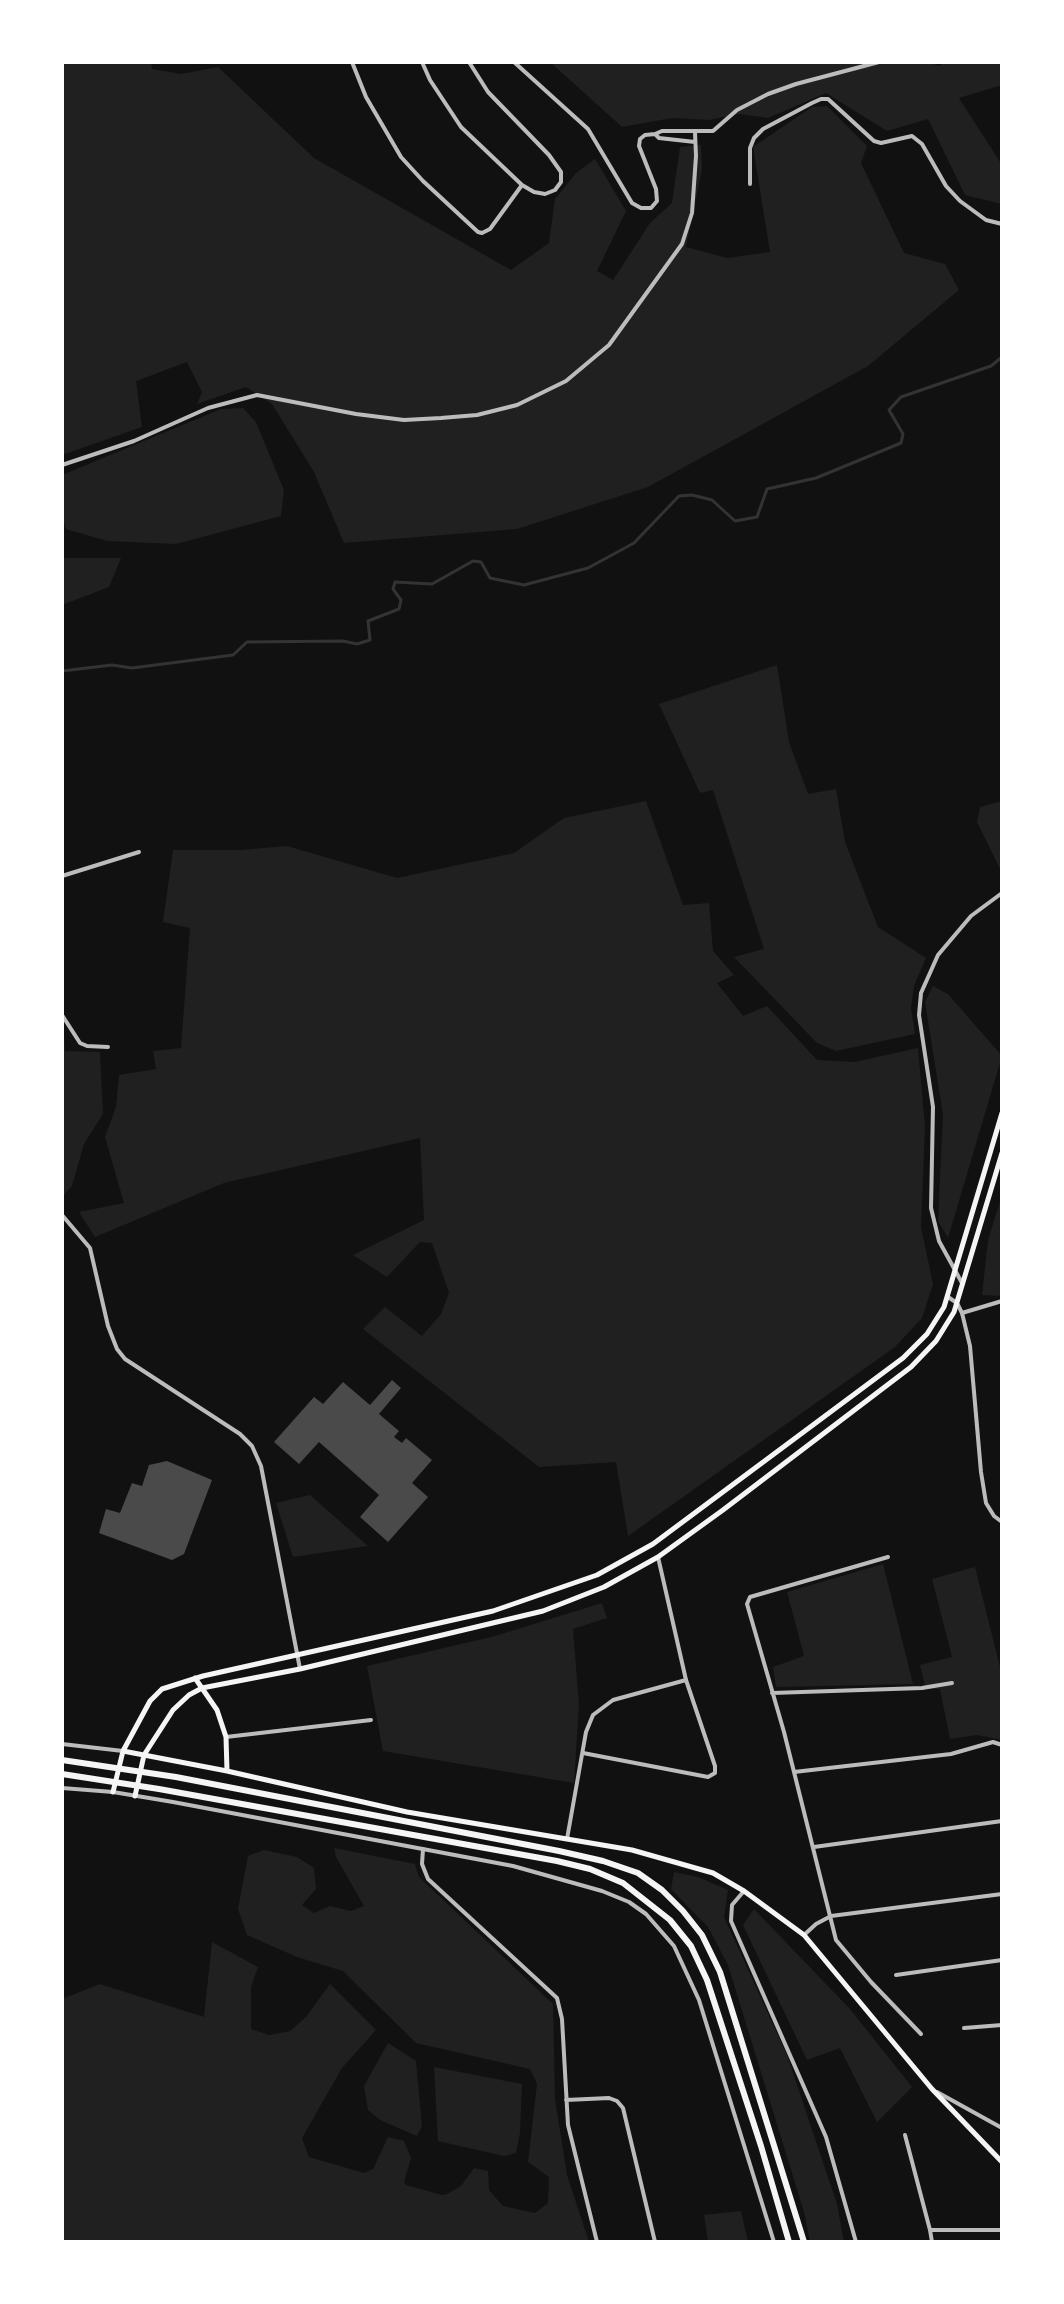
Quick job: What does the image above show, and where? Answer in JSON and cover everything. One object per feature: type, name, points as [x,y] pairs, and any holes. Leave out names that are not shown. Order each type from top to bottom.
[{"type":"highway","points":[[62,1760],[176,1777],[603,1861],[638,1873],[662,1890],[702,1935],[720,1972],[804,2242]]},
{"type":"highway","points":[[62,1774],[557,1861],[590,1869],[623,1883],[670,1920],[691,1946],[707,1980],[789,2242]]},
{"type":"main road","points":[[113,1792],[123,1751],[150,1701],[162,1689],[195,1678],[493,1611],[568,1587],[635,1556],[903,1358],[927,1334],[944,1307],[1002,1113]]},
{"type":"main road","points":[[135,1796],[144,1755],[173,1710],[202,1688],[300,1669],[543,1611],[604,1587],[658,1557],[911,1367],[936,1341],[957,1303],[1002,1153]]},
{"type":"main road","points":[[195,1678],[217,1710],[226,1737],[227,1771]]},
{"type":"main road","points":[[123,1751],[427,1816],[632,1850],[713,1873],[744,1891],[804,1935],[932,2089],[1002,2162]]},
{"type":"street","points":[[352,62],[366,97],[401,157],[478,232],[490,229],[522,185]]},
{"type":"street","points":[[422,62],[430,80],[461,127],[522,185],[545,194],[555,190],[561,182],[561,172],[549,155],[488,92],[469,62]]},
{"type":"street","points":[[514,62],[588,129],[632,203],[641,208],[651,208],[657,201],[656,189],[639,146],[640,139],[645,135],[662,131],[713,131],[737,110],[782,89],[879,62]]},
{"type":"street","points":[[750,184],[750,148],[754,138],[763,129],[812,103],[828,99],[874,141],[881,143],[912,136],[922,144],[946,186],[960,201],[986,220],[1002,224]]},
{"type":"street","points":[[62,465],[134,441],[208,408],[257,395],[404,420],[477,415],[517,405],[553,388],[609,345],[682,244],[692,213],[695,132]]},
{"type":"street","points":[[655,134],[659,138],[695,142]]},
{"type":"street","points":[[62,876],[139,852]]},
{"type":"street","points":[[963,1284],[939,1241],[931,1208],[933,1107],[919,1015],[921,993],[938,955],[971,916],[1002,893]]},
{"type":"street","points":[[62,1015],[80,1043],[108,1047]]},
{"type":"street","points":[[62,1215],[90,1248],[108,1326],[117,1349],[125,1359],[240,1434],[252,1446],[261,1466],[300,1669]]},
{"type":"street","points":[[948,1297],[957,1303],[962,1313],[970,1346],[986,1503],[1002,1522]]},
{"type":"street","points":[[962,1313],[1002,1301]]},
{"type":"street","points":[[583,1753],[708,1777],[715,1773],[686,1680],[658,1557]]},
{"type":"street","points":[[888,1557],[747,1600],[836,1940],[921,2034]]},
{"type":"street","points":[[567,1839],[586,1732],[593,1715],[613,1700],[686,1680]]},
{"type":"street","points":[[772,1693],[922,1688],[952,1683]]},
{"type":"street","points":[[226,1737],[371,1720]]},
{"type":"street","points":[[794,1772],[951,1754],[993,1742],[1002,1745]]},
{"type":"street","points":[[62,1744],[123,1751]]},
{"type":"street","points":[[62,1788],[113,1792],[513,1866],[602,1891],[629,1902],[661,1929],[674,1946],[699,2000],[774,2242]]},
{"type":"street","points":[[814,1847],[1002,1821]]},
{"type":"street","points":[[423,1849],[422,1864],[428,1879],[557,1998],[562,2019],[568,2125],[597,2242]]},
{"type":"street","points":[[744,1891],[732,1905],[731,1921],[826,2137],[856,2242]]},
{"type":"street","points":[[804,1935],[831,1916],[1002,1894]]},
{"type":"street","points":[[896,1975],[1002,1960]]},
{"type":"street","points":[[964,2028],[1002,2025]]},
{"type":"street","points":[[932,2089],[1002,2128]]},
{"type":"street","points":[[566,2100],[609,2098],[623,2108],[655,2242]]},
{"type":"street","points":[[905,2135],[932,2242]]},
{"type":"street","points":[[930,2230],[1002,2230]]},
{"type":"shaded area","points":[[62,62],[151,62],[152,69],[181,74],[218,67],[314,158],[511,270],[549,243],[555,199],[576,173],[595,159],[626,211],[597,271],[613,280],[650,223],[672,203],[680,147],[701,145],[702,169],[686,247],[727,258],[770,252],[753,147],[812,107],[827,106],[867,146],[861,163],[904,253],[945,264],[959,290],[868,366],[648,487],[517,529],[344,543],[314,472],[272,404],[246,387],[197,404],[202,392],[187,362],[136,381],[142,427],[62,455]]},
{"type":"shaded area","points":[[550,62],[928,62],[939,66],[945,62],[1002,62],[1002,85],[959,98],[1002,165],[1002,204],[965,195],[928,119],[887,131],[826,93],[768,118],[739,114],[709,120],[672,118],[622,127]]},
{"type":"shaded area","points":[[243,408],[256,422],[284,490],[281,516],[176,544],[107,541],[66,529],[62,517],[62,475],[221,409]]},
{"type":"shaded area","points":[[62,558],[121,558],[109,587],[62,605]]},
{"type":"shaded area","points":[[777,665],[789,742],[808,794],[836,789],[845,842],[878,927],[926,958],[914,986],[911,1008],[915,1034],[836,1051],[817,1043],[734,957],[764,949],[713,790],[700,793],[659,704]]},
{"type":"shaded area","points":[[646,801],[683,905],[709,903],[713,951],[734,975],[717,983],[743,1016],[767,1006],[817,1060],[854,1062],[918,1048],[925,1126],[921,1227],[933,1284],[922,1318],[895,1347],[628,1536],[616,1462],[539,1467],[363,1329],[385,1307],[422,1336],[441,1314],[449,1293],[432,1243],[420,1242],[387,1277],[353,1255],[424,1220],[420,1138],[224,1183],[95,1237],[79,1212],[124,1203],[105,1137],[116,1107],[119,1075],[156,1069],[153,1051],[181,1048],[190,928],[163,922],[173,850],[287,846],[397,878],[514,853],[564,818]]},
{"type":"shaded area","points":[[1002,801],[1002,873],[977,822],[980,807]]},
{"type":"shaded area","points":[[933,986],[948,994],[1002,1056],[948,1238],[938,1221],[943,1115],[925,1002]]},
{"type":"shaded area","points":[[62,1008],[65,1051],[100,1052],[103,1114],[84,1144],[72,1186],[62,1197]]},
{"type":"shaded area","points":[[1002,1195],[1002,1296],[982,1295],[988,1240]]},
{"type":"shaded area","points":[[310,1495],[368,1546],[293,1557],[276,1503]]},
{"type":"shaded area","points":[[883,1564],[913,1684],[776,1687],[773,1667],[804,1656],[787,1592]]},
{"type":"shaded area","points":[[975,1567],[1002,1675],[1002,1740],[977,1735],[950,1739],[940,1689],[926,1689],[920,1665],[952,1657],[932,1579]]},
{"type":"shaded area","points":[[602,1603],[607,1618],[573,1629],[579,1705],[574,1783],[383,1751],[367,1666],[495,1636]]},
{"type":"shaded area","points":[[334,1848],[415,1864],[419,1877],[553,2004],[555,2099],[567,2175],[589,2242],[62,2242],[62,1999],[100,1984],[204,2017],[212,1942],[258,1967],[251,1987],[251,2029],[269,2035],[290,2031],[306,2017],[330,1984],[376,2030],[342,2068],[302,2138],[309,2157],[364,2173],[373,2169],[388,2137],[404,2141],[411,2158],[404,2182],[406,2185],[447,2194],[461,2186],[474,2168],[488,2171],[489,2190],[503,2206],[535,2213],[548,2203],[549,2177],[528,2162],[537,2084],[530,2069],[416,2043],[343,1971],[297,1957],[247,1935],[238,1909],[248,1856],[264,1850],[297,1857],[314,1868],[316,1889],[302,1905],[314,1913],[330,1906],[351,1911],[364,1906]]},
{"type":"shaded area","points":[[674,1872],[698,1877],[728,1890],[724,1917],[787,2055],[837,2204],[844,2242],[810,2242],[804,2212],[728,1965],[708,1927],[671,1889]]},
{"type":"shaded area","points":[[754,1909],[850,2009],[912,2087],[877,2122],[840,2048],[807,2060],[743,1925]]},
{"type":"shaded area","points":[[388,2043],[416,2061],[422,2126],[417,2136],[380,2120],[368,2110],[364,2086]]},
{"type":"shaded area","points":[[434,2067],[522,2084],[516,2153],[504,2156],[438,2141]]},
{"type":"shaded area","points":[[741,2211],[748,2242],[708,2242],[704,2215]]},
{"type":"building","points":[[392,1380],[401,1388],[379,1414],[399,1431],[394,1437],[402,1443],[406,1438],[432,1460],[412,1483],[428,1497],[388,1542],[360,1517],[379,1495],[319,1442],[299,1464],[274,1442],[314,1397],[323,1404],[343,1382],[370,1405]]},
{"type":"building","points":[[167,1461],[212,1480],[184,1554],[172,1560],[99,1533],[106,1509],[120,1513],[132,1483],[142,1486],[149,1465]]},
{"type":"waterway","points":[[62,671],[112,665],[132,668],[233,655],[247,642],[343,641],[357,644],[370,640],[368,621],[399,609],[401,600],[393,589],[395,582],[432,584],[473,561],[481,562],[490,578],[524,585],[588,568],[634,543],[679,496],[692,495],[712,500],[735,521],[757,517],[767,489],[816,478],[901,443],[903,434],[889,410],[901,397],[991,366],[1002,357]]}]
